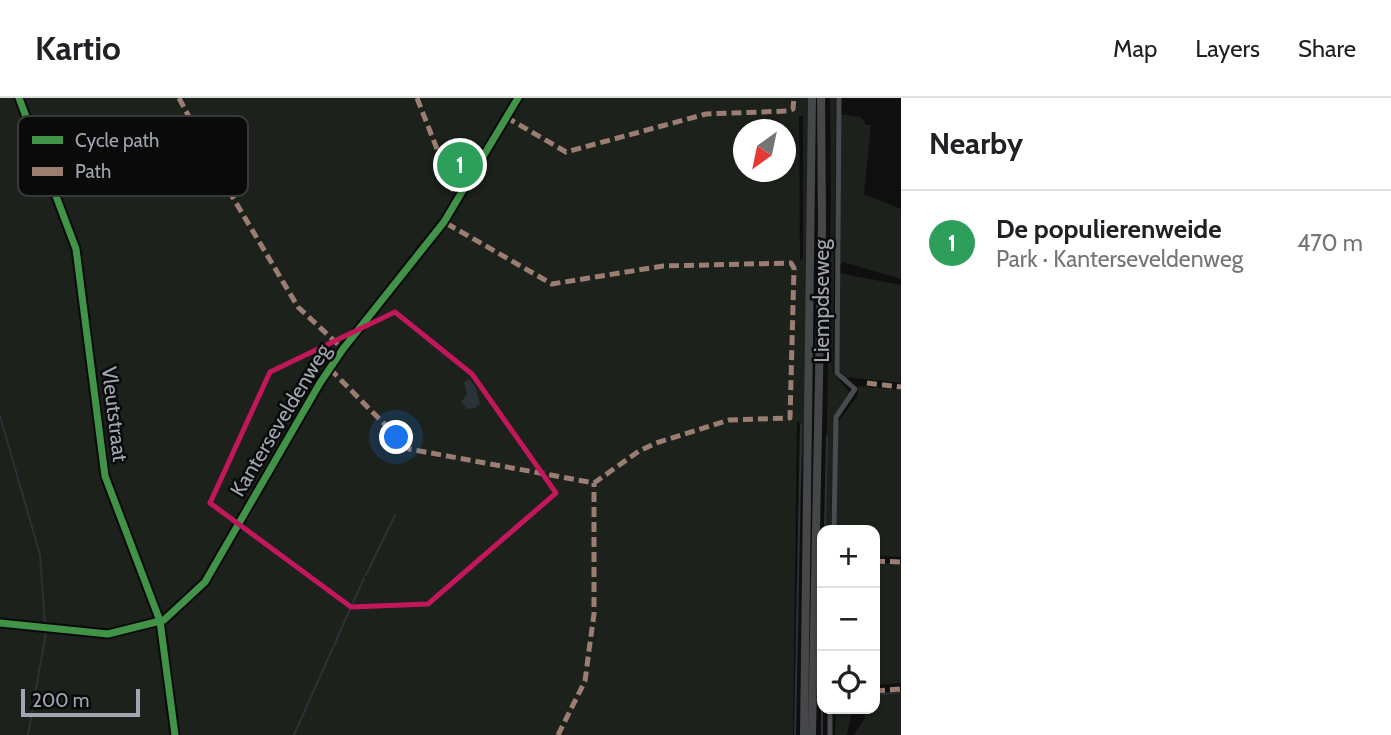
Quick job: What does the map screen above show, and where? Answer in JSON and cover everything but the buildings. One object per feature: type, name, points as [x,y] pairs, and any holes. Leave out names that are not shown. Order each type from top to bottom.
[{"type":"highway","points":[[804,735],[812,98]]},
{"type":"highway","points":[[812,735],[821,267],[821,98]]},
{"type":"street","name":"Vleutstraat","points":[[19,98],[26,116]]},
{"type":"street","name":"Kanterseveldenweg","points":[[160,621],[209,577],[320,383],[343,349],[444,222],[518,98]]},
{"type":"street","name":"Liempdseweg","points":[[834,525],[836,417],[855,389],[836,373],[839,98]]},
{"type":"street","name":"Vleutstraat","points":[[56,196],[76,249],[105,476],[160,621],[175,735]]},
{"type":"street","points":[[830,714],[830,735]]},
{"type":"highlighted area","points":[[395,312],[472,374],[556,493],[428,604],[351,607],[210,503],[270,372]]},
{"type":"shaded area","points":[[0,98],[808,98],[807,389],[799,517],[800,424],[797,420],[793,735],[0,735]],"holes":[[[799,116],[803,116],[803,257],[800,261]]]},
{"type":"shaded area","points":[[830,98],[836,98],[833,373],[850,393],[834,420],[831,525],[825,525],[831,195]]},
{"type":"shaded area","points":[[840,114],[861,117],[866,125],[871,125],[864,194],[901,209],[901,279],[843,262],[839,266]]},
{"type":"shaded area","points":[[839,273],[901,285],[901,383],[845,377],[838,369]]},
{"type":"shaded area","points":[[469,379],[475,386],[480,404],[467,409],[461,402],[467,394],[464,382]]},
{"type":"shaded area","points":[[858,386],[901,390],[901,557],[880,556],[880,525],[835,525],[838,422],[858,395]]},
{"type":"shaded area","points":[[880,563],[901,564],[901,683],[880,685]]},
{"type":"shaded area","points":[[901,692],[901,735],[854,735],[865,718],[865,714],[880,714],[880,694]]},
{"type":"shaded area","points":[[836,714],[851,714],[847,735],[835,735]]},
{"type":"waterway","points":[[0,416],[40,555],[45,625]]},
{"type":"waterway","points":[[795,735],[801,425]]},
{"type":"waterway","points":[[825,525],[827,436]]},
{"type":"waterway","points":[[366,575],[395,515]]},
{"type":"waterway","points":[[294,735],[364,578]]},
{"type":"waterway","points":[[28,735],[46,632]]},
{"type":"waterway","points":[[880,694],[901,692]]},
{"type":"waterway","points":[[822,714],[822,735]]},
{"type":"marked path","points":[[179,98],[189,116]]},
{"type":"marked path","points":[[417,98],[457,200]]},
{"type":"marked path","points":[[506,117],[566,152],[706,114],[788,111],[793,109],[794,98]]},
{"type":"marked path","points":[[232,196],[298,307],[343,349]]},
{"type":"marked path","points":[[330,369],[409,449],[594,483],[639,451],[656,443],[729,420],[790,418],[794,268],[791,263],[663,266],[552,284],[444,222]]},
{"type":"marked path","points":[[867,383],[901,387]]},
{"type":"marked path","points":[[558,735],[585,681],[594,614],[594,483]]},
{"type":"marked path","points":[[880,561],[901,562]]},
{"type":"marked path","points":[[880,691],[901,689]]},
{"type":"cycle path","points":[[19,98],[26,116]]},
{"type":"cycle path","points":[[0,623],[108,634],[164,620],[205,582],[320,383],[343,349],[444,222],[518,98]]},
{"type":"cycle path","points":[[56,196],[76,249],[105,476],[160,621],[175,735]]},
{"type":"place","name":"De populierenweide","points":[[460,165]]}]
